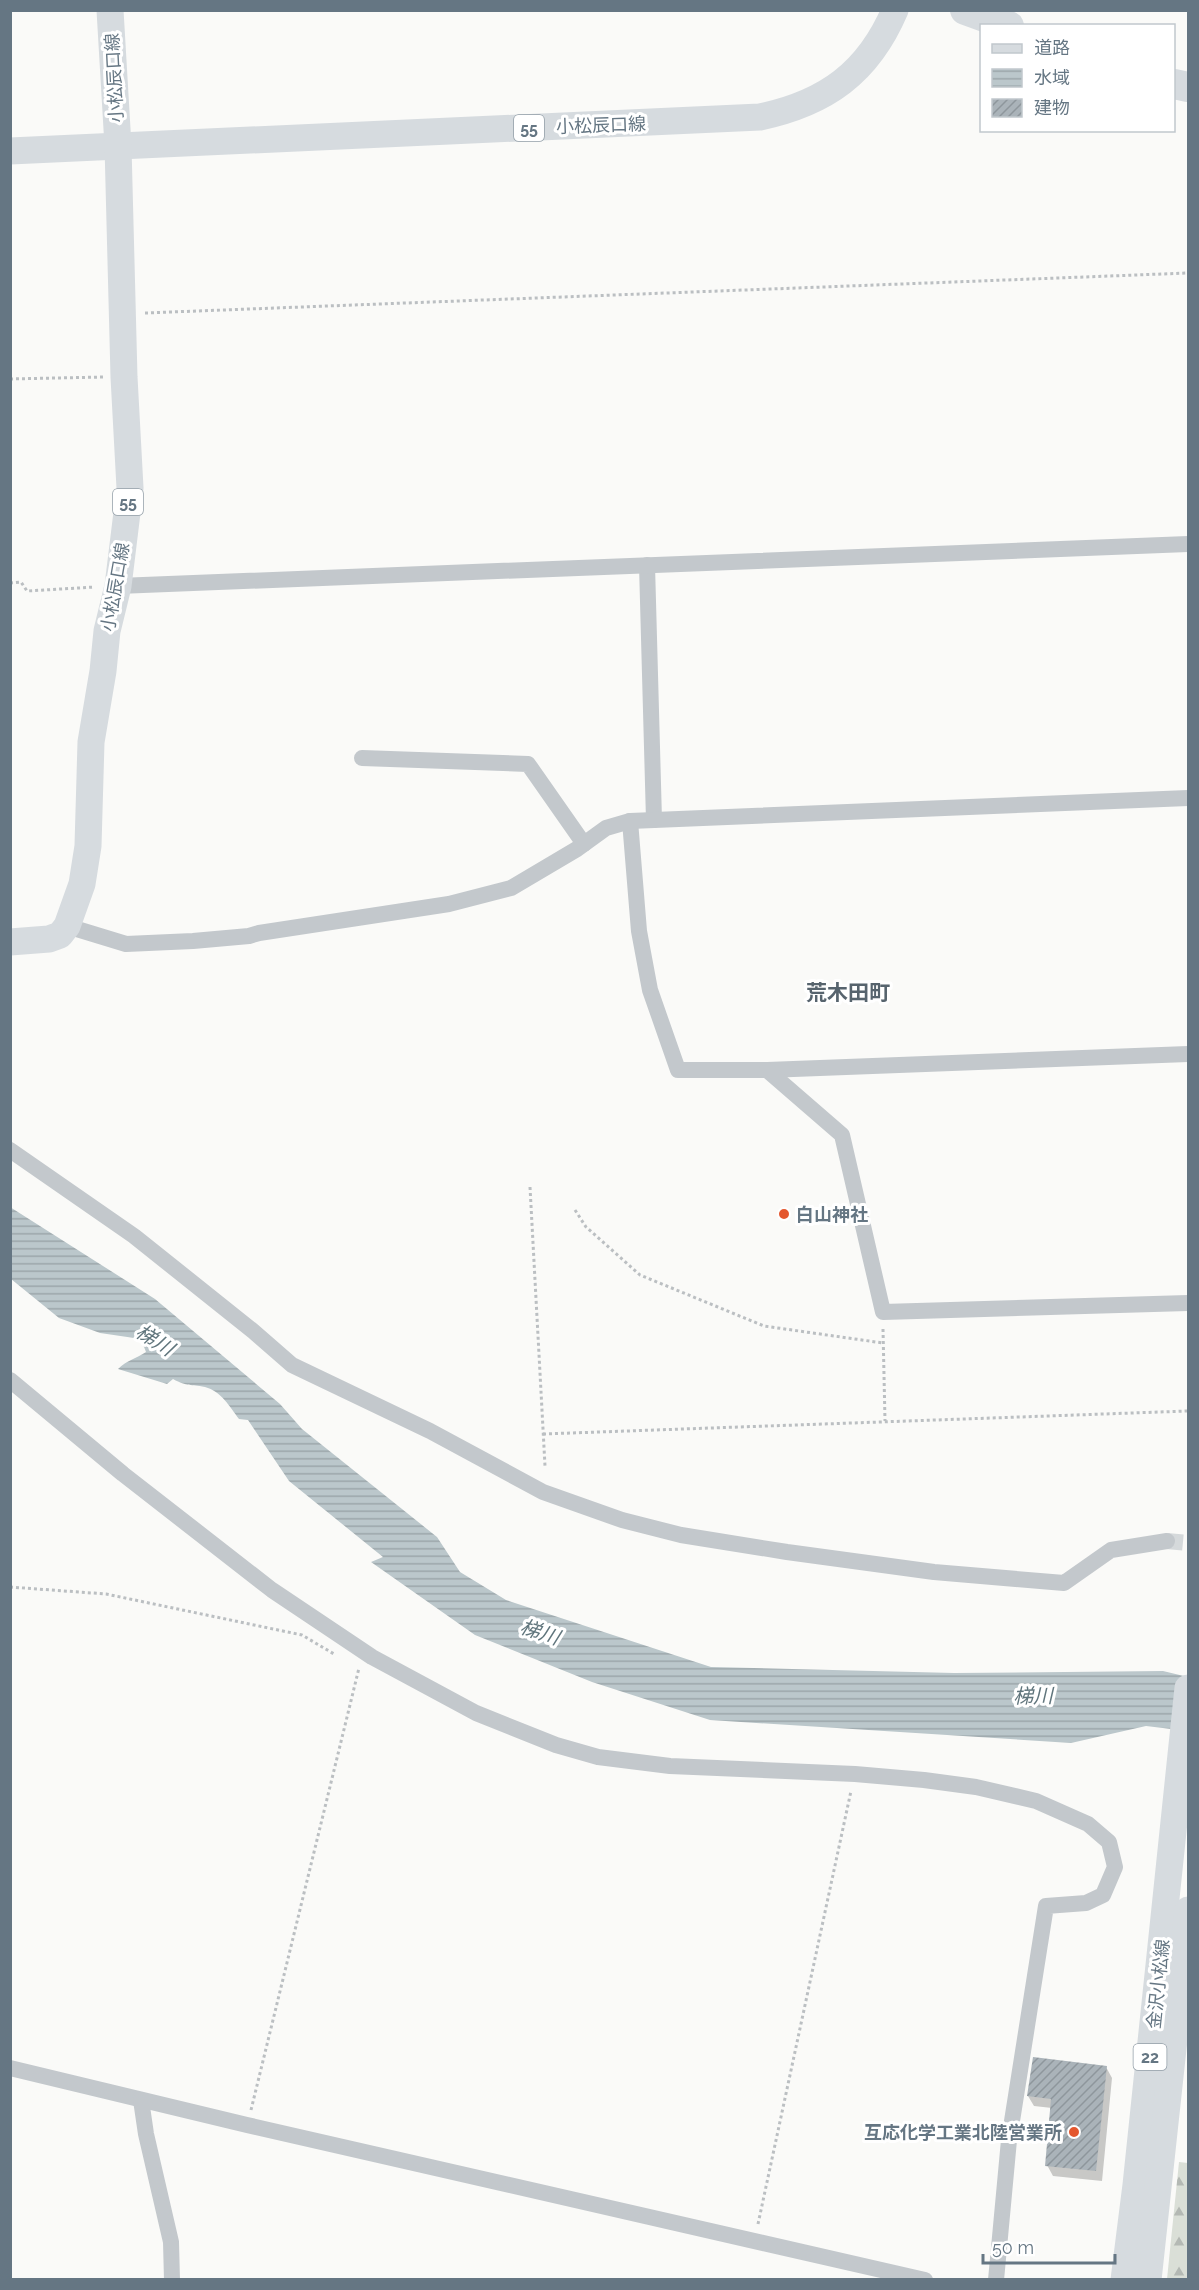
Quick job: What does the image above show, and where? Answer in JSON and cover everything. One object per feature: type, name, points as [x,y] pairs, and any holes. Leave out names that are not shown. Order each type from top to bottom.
[{"type":"highway","points":[[965,10],[1004,24]]},
{"type":"main road","name":"小松辰口線","points":[[67,926],[82,884],[86,863],[91,742],[107,631],[118,586],[130,488],[123,377],[118,146],[110,10]]},
{"type":"main road","name":"小松辰口線","points":[[10,151],[760,117],[790,111],[820,97],[848,79],[873,51],[895,10]]},
{"type":"main road","points":[[10,942],[49,939],[60,935],[67,926]]},
{"type":"main road","name":"金沢小松線","points":[[1124,2280],[1138,2173],[1188,1688]]},
{"type":"main road","name":"金沢小松線","points":[[1148,2280],[1188,1910]]},
{"type":"street","points":[[118,586],[1188,544]]},
{"type":"street","points":[[647,565],[654,820]]},
{"type":"street","points":[[362,758],[528,764],[584,844]]},
{"type":"street","points":[[67,926],[126,944],[193,942],[249,936],[449,904],[511,888],[606,828],[630,821],[1188,798]]},
{"type":"street","points":[[630,821],[639,931],[650,990],[678,1070],[767,1070],[1188,1054]]},
{"type":"street","points":[[767,1070],[842,1135],[882,1312],[1188,1303]]},
{"type":"street","points":[[10,1150],[134,1236],[292,1365],[430,1431],[543,1492],[622,1520],[681,1535],[787,1552],[934,1572],[1064,1583],[1112,1550],[1167,1541]]},
{"type":"street","points":[[10,1380],[123,1474],[272,1590],[372,1657],[476,1713],[556,1745],[598,1757],[670,1766],[855,1774],[976,1787],[1036,1801],[1088,1824],[1109,1842],[1115,1867],[1103,1895],[1086,1903],[1046,1906],[1008,2140],[996,2280]]},
{"type":"street","points":[[10,2068],[247,2125],[926,2280]]},
{"type":"street","points":[[141,2100],[146,2134],[171,2242],[172,2280]]},
{"type":"path","points":[[122,314],[1188,273]]},
{"type":"path","points":[[10,379],[123,377]]},
{"type":"path","points":[[10,583],[21,582],[27,591],[118,586]]},
{"type":"path","points":[[530,1186],[545,1466]]},
{"type":"path","points":[[575,1210],[586,1227],[640,1275],[764,1326],[883,1343]]},
{"type":"path","points":[[882,1312],[885,1422]]},
{"type":"path","points":[[543,1434],[1188,1411]]},
{"type":"path","points":[[10,1587],[106,1594],[302,1635],[340,1657]]},
{"type":"path","points":[[247,2125],[359,1668],[349,1663]]},
{"type":"path","points":[[754,2240],[855,1774]]},
{"type":"green space","points":[[1179,2162],[1188,2163],[1188,2279],[1167,2279]]},
{"type":"water","name":"梯川","points":[[10,1207],[155,1299],[280,1404],[302,1429],[437,1537],[460,1572],[506,1600],[711,1667],[954,1673],[1163,1671],[1188,1677],[1188,1731],[1146,1726],[1071,1743],[710,1720],[592,1682],[475,1635],[371,1562],[383,1557],[289,1481],[248,1420],[239,1419],[216,1392],[173,1379],[167,1384],[118,1369],[146,1352],[141,1339],[100,1333],[59,1318],[11,1279]]},
{"type":"building","name":"互応化学工業北陸営業所","points":[[1033,2057],[1107,2066],[1096,2171],[1045,2166],[1051,2099],[1027,2096]]},
{"type":"tunnel","points":[[1167,1541],[1188,1543]]},
{"type":"place","name":"白山神社","points":[[784,1214]]},
{"type":"place","name":"互応化学工業北陸営業所","points":[[1074,2132]]},
{"type":"district","name":"荒木田町","points":[[848,992]]}]
